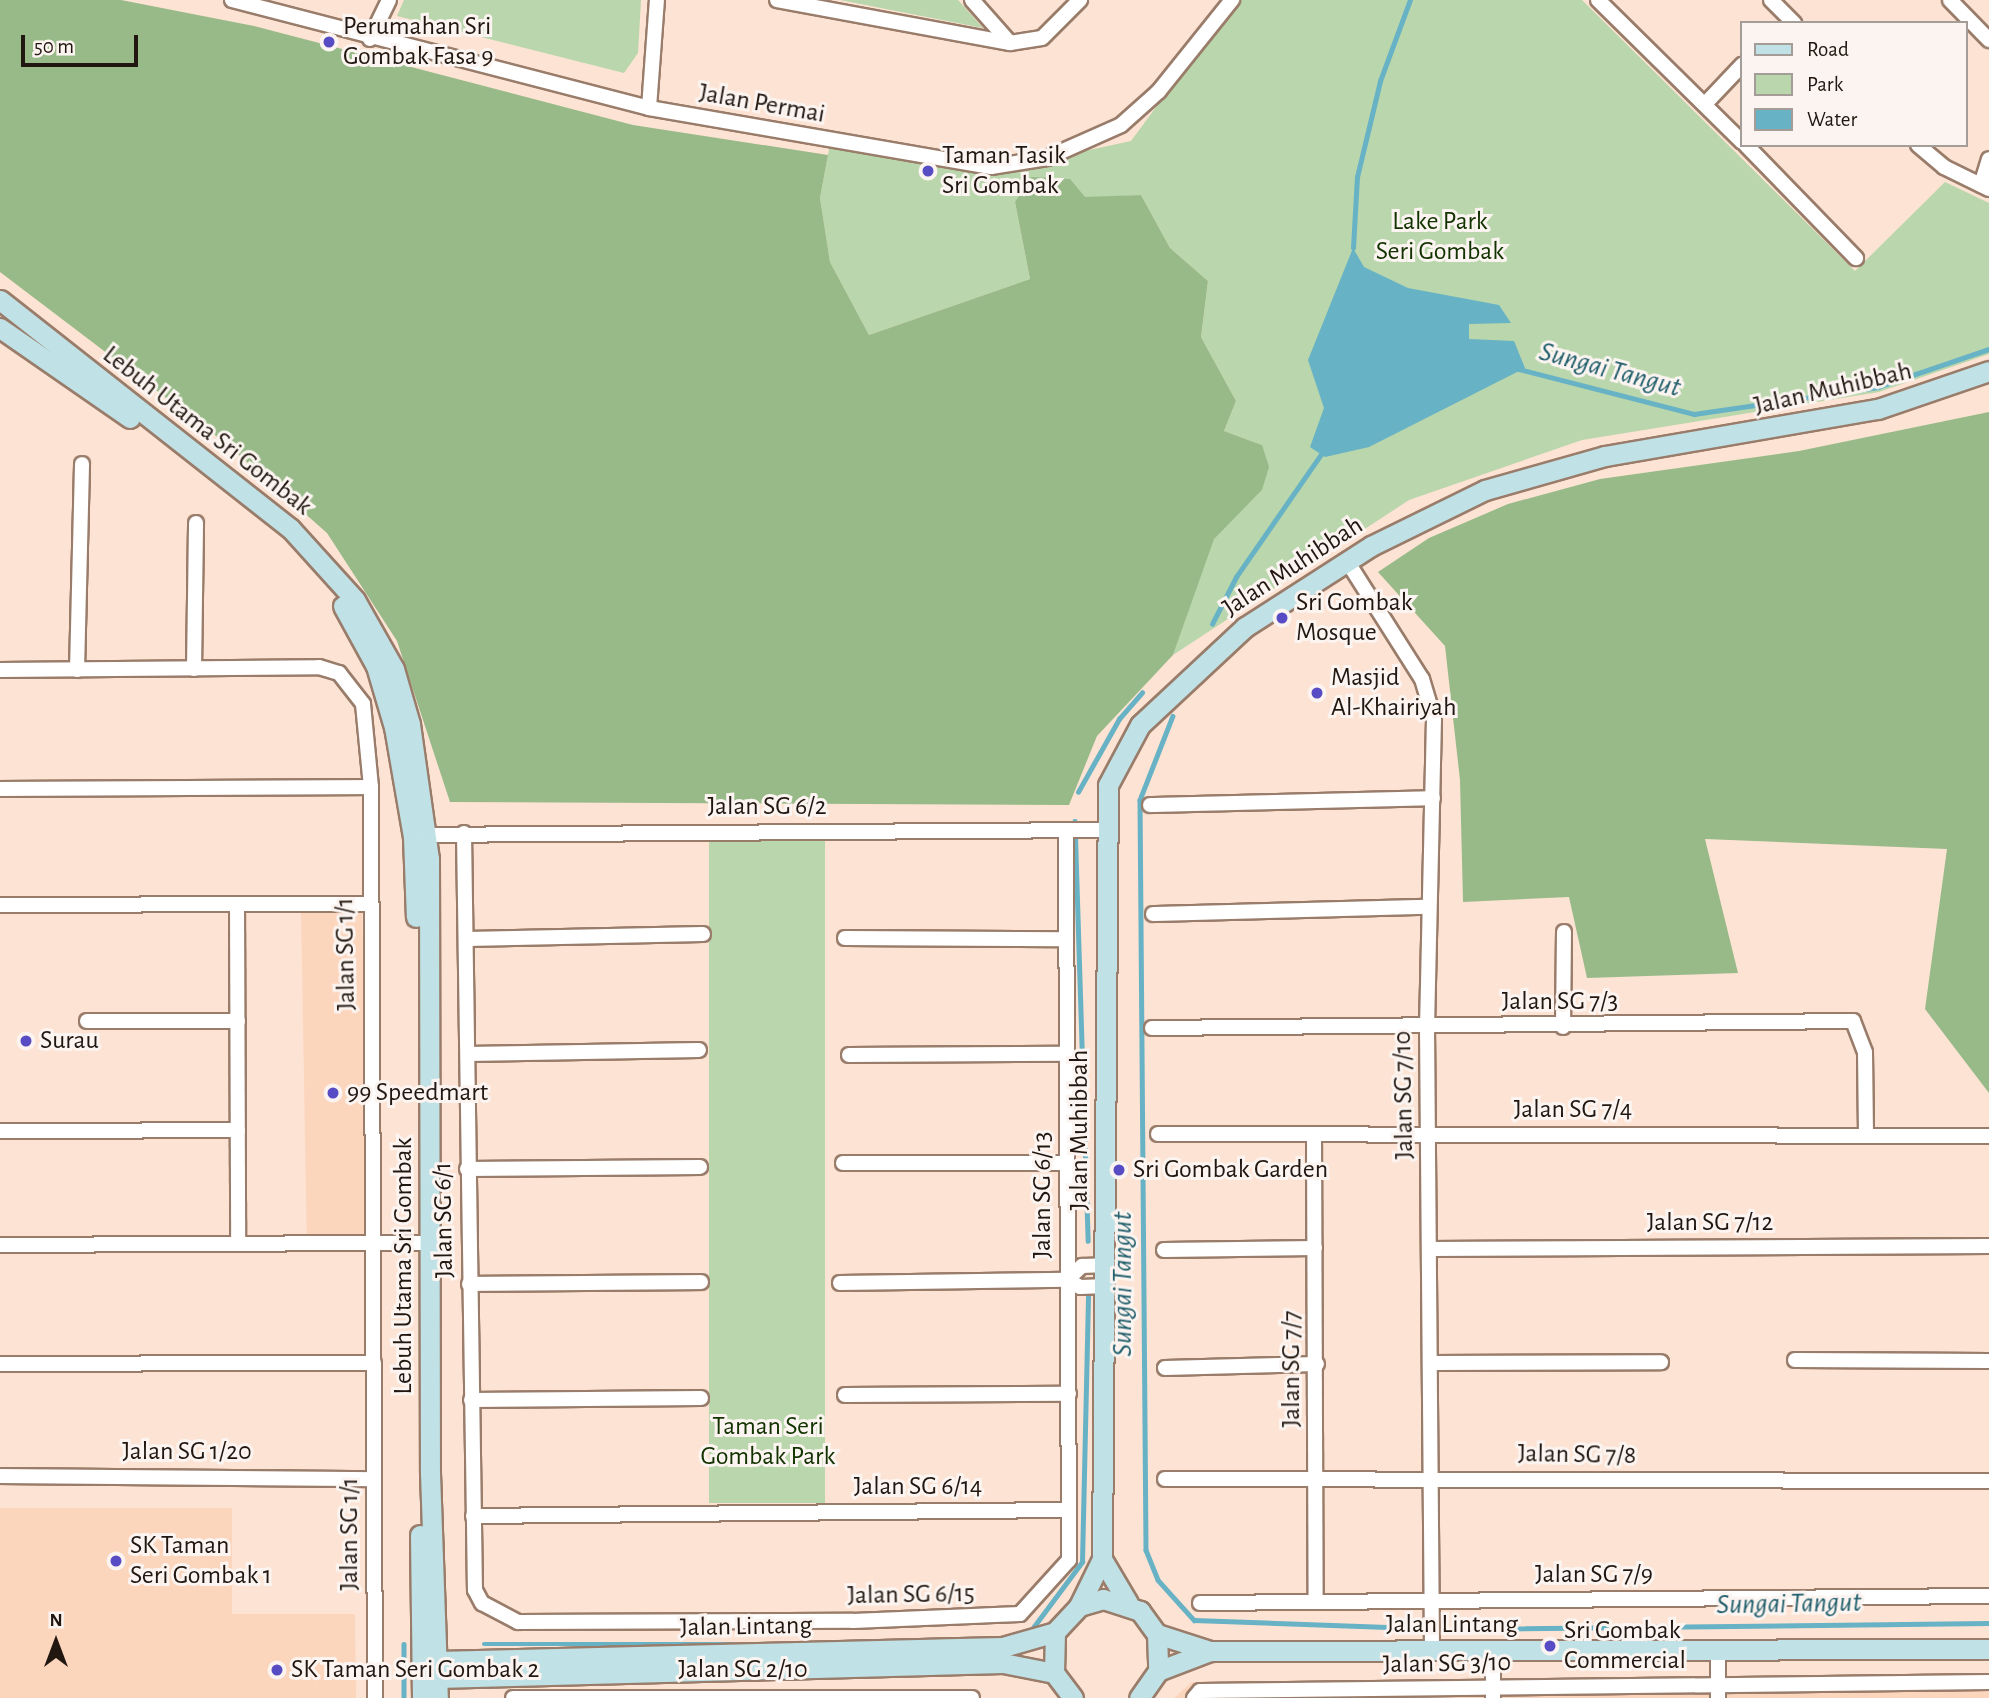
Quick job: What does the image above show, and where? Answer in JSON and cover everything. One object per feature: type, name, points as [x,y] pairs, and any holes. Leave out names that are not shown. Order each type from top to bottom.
[{"type":"street","name":"Jalan Permai","points":[[232,0],[261,4],[370,39],[649,108],[978,166],[1020,163],[1080,147],[1121,125],[1159,91],[1232,0]]},
{"type":"street","points":[[370,39],[389,0]]},
{"type":"street","points":[[649,108],[657,0]]},
{"type":"street","points":[[777,0],[1010,43],[1042,38],[1080,0]]},
{"type":"street","points":[[972,0],[1010,43]]},
{"type":"street","points":[[1598,0],[1741,141]]},
{"type":"street","points":[[1771,0],[1788,21]]},
{"type":"street","points":[[1950,0],[1989,40]]},
{"type":"street","points":[[1705,104],[1741,66]]},
{"type":"street","points":[[1747,147],[1856,258]]},
{"type":"street","points":[[1920,147],[1944,167],[1985,187],[1989,159]]},
{"type":"street","name":"Lebuh Utama Sri Gombak","points":[[0,300],[257,497],[355,600],[394,669],[410,724],[420,835],[422,1698]]},
{"type":"street","name":"Lebuh Utama Sri Gombak","points":[[0,328],[229,491],[320,578],[348,612],[376,666],[420,835]]},
{"type":"street","name":"Jalan Muhibbah","points":[[1055,1632],[1079,1606],[1102,1559],[1107,1286],[1107,830],[1114,765],[1140,725],[1245,627],[1347,561],[1485,490],[1553,469],[1878,409],[1989,371]]},
{"type":"street","points":[[76,670],[82,464]]},
{"type":"street","points":[[0,670],[194,669],[197,523]]},
{"type":"street","name":"Jalan SG 7/10","points":[[1347,561],[1422,678],[1434,719],[1427,1026],[1433,1478],[1432,1652]]},
{"type":"street","name":"Jalan SG 1/1","points":[[194,669],[319,667],[339,673],[363,704],[371,787],[375,1698]]},
{"type":"street","points":[[0,789],[371,787]]},
{"type":"street","points":[[1150,805],[1433,798]]},
{"type":"street","name":"Jalan SG 6/13","points":[[1066,830],[1069,1560]]},
{"type":"street","name":"Jalan SG 6/2","points":[[420,835],[1107,830]]},
{"type":"street","name":"Jalan SG 6/1","points":[[464,833],[473,1516],[471,1566],[482,1603]]},
{"type":"street","points":[[237,904],[238,1244]]},
{"type":"street","points":[[0,905],[370,904]]},
{"type":"street","points":[[1153,914],[1429,907]]},
{"type":"street","points":[[1563,1027],[1564,932]]},
{"type":"street","points":[[467,939],[703,934]]},
{"type":"street","points":[[845,938],[1066,939]]},
{"type":"street","points":[[87,1021],[238,1021]]},
{"type":"street","name":"Jalan SG 7/3","points":[[1152,1028],[1563,1027],[1853,1021],[1866,1052],[1866,1133]]},
{"type":"street","points":[[468,1054],[699,1050]]},
{"type":"street","points":[[849,1055],[1067,1054]]},
{"type":"street","points":[[0,1131],[238,1130]]},
{"type":"street","name":"Jalan SG 7/4","points":[[1158,1134],[1866,1133],[1989,1136]]},
{"type":"street","name":"Jalan SG 7/7","points":[[1314,1135],[1316,1602]]},
{"type":"street","points":[[844,1163],[1067,1163]]},
{"type":"street","points":[[467,1169],[700,1167]]},
{"type":"street","points":[[0,1245],[423,1243]]},
{"type":"street","name":"Lebuh Utama Sri Gombak","points":[[423,1243],[438,1698]]},
{"type":"street","name":"Jalan SG 7/12","points":[[1431,1249],[1989,1246]]},
{"type":"street","points":[[1164,1250],[1315,1248]]},
{"type":"street","points":[[1067,1280],[1082,1266],[1107,1265]]},
{"type":"street","points":[[840,1283],[1067,1280],[1080,1287],[1107,1286]]},
{"type":"street","points":[[469,1284],[701,1282]]},
{"type":"street","points":[[1794,1360],[1989,1361]]},
{"type":"street","points":[[1431,1363],[1661,1362]]},
{"type":"street","points":[[0,1364],[374,1363]]},
{"type":"street","points":[[1165,1368],[1317,1364]]},
{"type":"street","points":[[845,1395],[1069,1394]]},
{"type":"street","points":[[471,1400],[701,1398]]},
{"type":"street","name":"Jalan SG 1/20","points":[[0,1476],[374,1479]]},
{"type":"street","name":"Jalan SG 7/8","points":[[1165,1479],[1989,1481]]},
{"type":"street","name":"Jalan SG 6/14","points":[[473,1516],[1069,1510]]},
{"type":"street","points":[[1102,1559],[1128,1603],[1157,1634],[1158,1671],[1139,1698]]},
{"type":"street","name":"Jalan SG 6/15","points":[[482,1603],[518,1622],[1002,1618],[1036,1602],[1069,1560]]},
{"type":"street","name":"Jalan SG 7/9","points":[[1200,1603],[1989,1595]]},
{"type":"street","points":[[1079,1606],[1103,1599],[1128,1603]]},
{"type":"street","points":[[1055,1632],[1054,1673],[1073,1698]]},
{"type":"street","name":"Jalan Lintang","points":[[437,1669],[1003,1647],[1055,1632]]},
{"type":"street","name":"Jalan Lintang","points":[[1157,1634],[1210,1651],[1989,1648]]},
{"type":"street","points":[[1718,1649],[1718,1692]]},
{"type":"street","name":"Jalan Lintang","points":[[1158,1671],[1210,1651]]},
{"type":"street","points":[[1493,1651],[1493,1693]]},
{"type":"street","name":"Jalan Lintang","points":[[437,1669],[1003,1662],[1054,1673]]},
{"type":"street","name":"Jalan SG 3/10","points":[[1197,1695],[1718,1692],[1989,1682]]},
{"type":"street","name":"Jalan SG 2/10","points":[[513,1698],[972,1698]]},
{"type":"shaded area","points":[[362,908],[368,1238],[307,1239],[301,909]]},
{"type":"shaded area","name":"SK Taman Seri Gombak 1","points":[[0,1508],[232,1508],[232,1614],[355,1614],[356,1698],[0,1698]]},
{"type":"shaded area","points":[[1989,1678],[1989,1698],[1174,1698],[1192,1682]]},
{"type":"green space","points":[[0,0],[121,0],[254,26],[633,125],[828,155],[820,198],[830,262],[869,335],[1030,279],[1015,202],[1031,177],[1070,179],[1085,197],[1141,195],[1170,248],[1208,281],[1201,337],[1236,401],[1224,431],[1262,445],[1269,467],[1262,490],[1214,539],[1173,655],[1097,736],[1069,805],[450,802],[397,641],[327,533],[224,442],[0,272]]},
{"type":"green space","points":[[404,0],[641,0],[638,53],[624,73],[397,16]]},
{"type":"green space","points":[[840,0],[958,0],[983,28]]},
{"type":"green space","name":"Lake Park Seri Gombak","points":[[1235,0],[1582,0],[1855,271],[1945,182],[1989,203],[1989,354],[1879,392],[1582,440],[1409,500],[1173,655],[1213,539],[1262,490],[1262,445],[1224,431],[1236,401],[1201,337],[1208,281],[1170,248],[1141,195],[1015,202],[1030,279],[869,335],[830,262],[820,198],[830,144],[996,170],[1131,141]]},
{"type":"green space","points":[[1989,412],[1989,1093],[1925,1009],[1947,849],[1705,839],[1738,973],[1587,978],[1569,897],[1463,902],[1460,780],[1445,646],[1378,572],[1429,538],[1508,504],[1600,479],[1799,451]]},
{"type":"green space","name":"Taman Seri Gombak Park","points":[[709,831],[825,831],[825,1503],[709,1503]]},
{"type":"water","points":[[1353,248],[1364,267],[1408,288],[1499,305],[1511,323],[1469,324],[1469,339],[1514,341],[1525,368],[1369,447],[1325,457],[1310,447],[1324,408],[1308,360]]},
{"type":"waterway","points":[[1353,248],[1357,177],[1380,81],[1410,0]]},
{"type":"waterway","name":"Sungai Tangut","points":[[1519,369],[1694,414],[1878,387],[1989,349]]},
{"type":"waterway","name":"Sungai Tangut","points":[[1212,624],[1236,577],[1322,453]]},
{"type":"waterway","points":[[1078,792],[1119,719],[1142,693]]},
{"type":"waterway","name":"Sungai Tangut","points":[[1173,716],[1140,800],[1146,1550],[1158,1580],[1194,1620],[1415,1628]]},
{"type":"waterway","points":[[1075,821],[1088,1241]]},
{"type":"waterway","points":[[1032,1629],[1082,1562],[1088,1293]]},
{"type":"waterway","name":"Sungai Tangut","points":[[1463,1629],[1989,1623]]},
{"type":"waterway","points":[[404,1644],[404,1698]]},
{"type":"waterway","points":[[484,1644],[733,1644]]},
{"type":"place","name":"Perumahan Sri Gombak Fasa 9","points":[[329,42]]},
{"type":"place","name":"Taman Tasik Sri Gombak","points":[[928,171]]},
{"type":"place","name":"Sri Gombak Mosque","points":[[1282,618]]},
{"type":"place","name":"Masjid Al-Khairiyah","points":[[1317,693]]},
{"type":"place","name":"Surau","points":[[26,1041]]},
{"type":"place","name":"99 Speedmart","points":[[333,1093]]},
{"type":"place","name":"Sri Gombak Garden","points":[[1119,1170]]},
{"type":"place","name":"SK Taman Seri Gombak 1","points":[[116,1561]]},
{"type":"place","name":"Sri Gombak Commercial","points":[[1550,1646]]},
{"type":"place","name":"SK Taman Seri Gombak 2","points":[[277,1670]]}]
